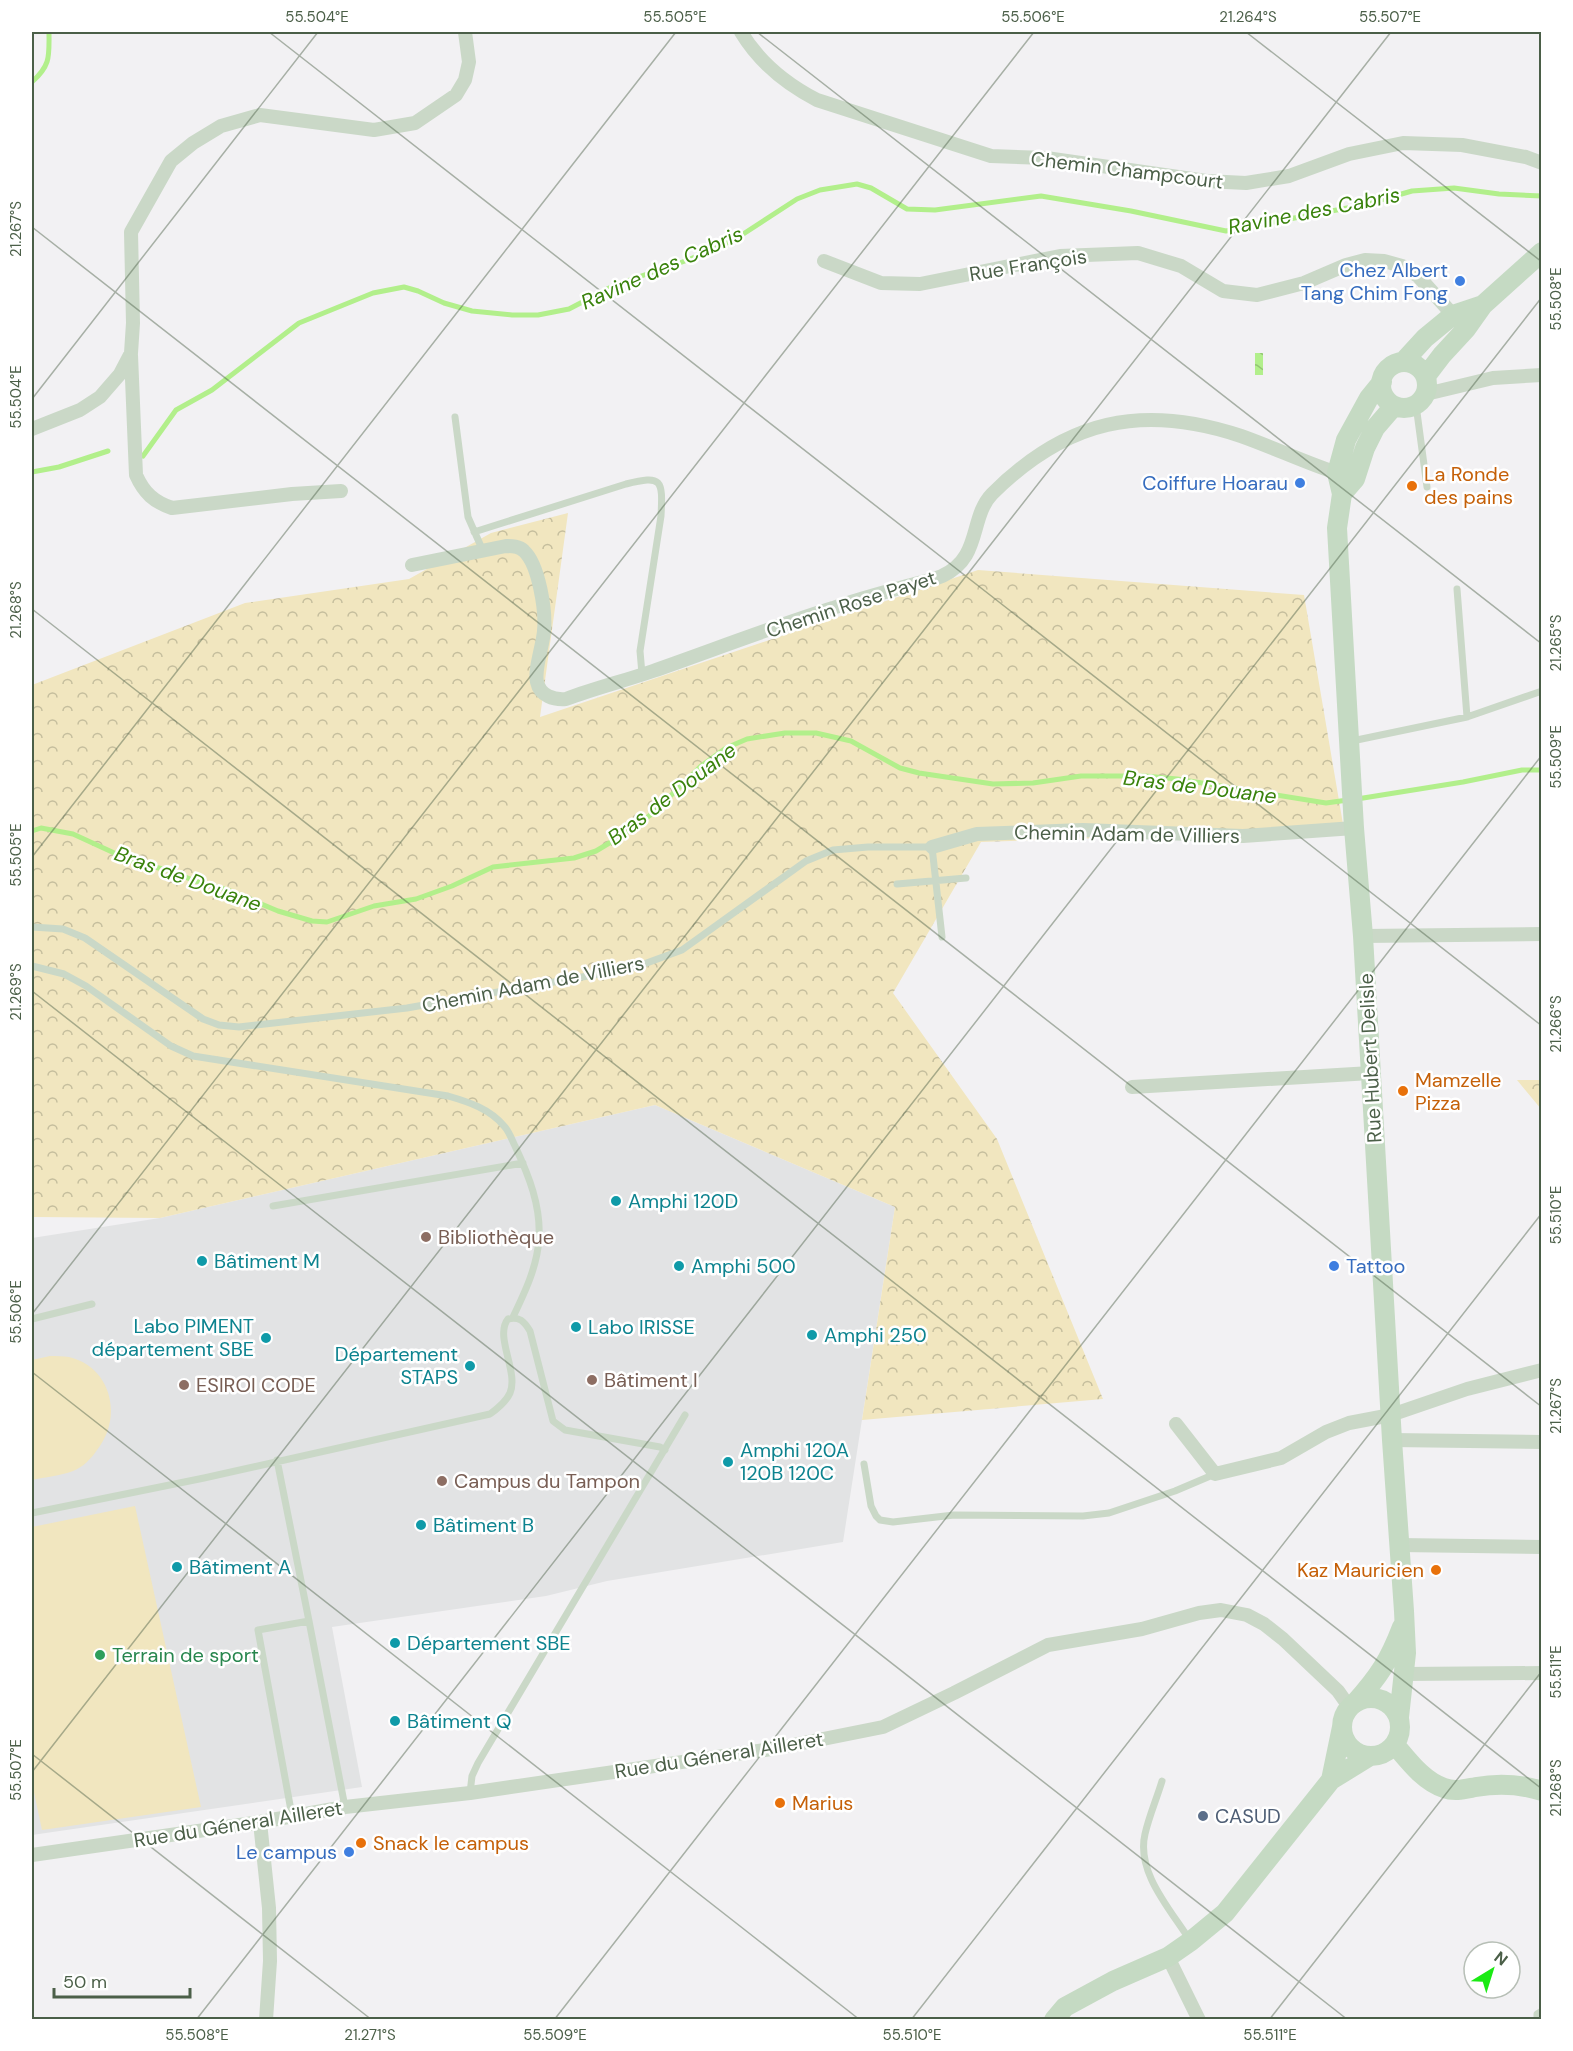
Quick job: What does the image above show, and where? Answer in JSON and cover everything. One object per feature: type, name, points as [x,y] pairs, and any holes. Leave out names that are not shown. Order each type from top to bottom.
[{"type":"main road","name":"Rue Hubert Delisle","points":[[1423,392],[1442,355],[1466,329],[1483,305],[1542,252]]},
{"type":"main road","name":"Rue Hubert Delisle","points":[[1054,2019],[1065,2007],[1103,1986],[1168,1957],[1191,1941],[1225,1913],[1331,1780],[1370,1756],[1388,1751],[1399,1736],[1406,1653],[1364,936],[1354,823],[1337,528],[1346,476],[1346,440],[1369,398],[1382,382],[1389,368],[1403,362],[1425,338],[1453,315],[1483,305]]},
{"type":"main road","points":[[1382,382],[1384,396],[1394,406],[1401,408],[1423,392],[1420,369],[1403,362]]},
{"type":"main road","points":[[1346,476],[1375,428],[1394,406]]},
{"type":"main road","name":"Rue Hubert Delisle","points":[[1331,1780],[1349,1712],[1379,1675],[1394,1649],[1404,1622]]},
{"type":"main road","points":[[1370,1756],[1353,1749],[1343,1734],[1349,1712],[1372,1698],[1388,1703],[1399,1717]]},
{"type":"main road","points":[[1395,1744],[1417,1770],[1443,1788],[1461,1791],[1477,1787],[1518,1785],[1542,1791]]},
{"type":"street","points":[[341,491],[292,494],[172,508],[160,504],[145,492],[136,475],[131,353],[134,323],[131,232],[171,161],[193,143],[221,126],[260,115],[374,130],[415,123],[456,94],[465,80],[470,63],[465,32]]},
{"type":"street","name":"Chemin Champcourt","points":[[741,32],[772,71],[793,88],[817,100],[991,156],[1046,158],[1206,181],[1246,183],[1289,176],[1349,154],[1403,143],[1462,145],[1526,157],[1542,163]]},
{"type":"street","name":"Rue François","points":[[824,261],[881,283],[920,284],[1060,256],[1138,253],[1181,267],[1223,291],[1257,295],[1304,283],[1346,265],[1365,260],[1384,261],[1402,266],[1418,276],[1453,315]]},
{"type":"street","points":[[32,429],[80,410],[100,397],[120,374],[131,353]]},
{"type":"street","points":[[1423,392],[1493,378],[1542,375]]},
{"type":"street","name":"Chemin Rose Payet","points":[[412,565],[506,546],[516,546],[524,551],[532,563],[538,582],[544,628],[536,676],[537,685],[542,692],[558,699],[566,699],[833,608],[942,576],[958,565],[969,550],[983,508],[990,496],[1014,474],[1050,448],[1071,436],[1097,427],[1127,421],[1189,422],[1239,436],[1346,476]]},
{"type":"street","name":"Chemin Adam de Villiers","points":[[932,847],[977,834],[1071,830],[1243,836],[1354,823]]},
{"type":"street","points":[[1364,936],[1542,934]]},
{"type":"street","points":[[1132,1087],[1371,1073]]},
{"type":"street","points":[[1176,1424],[1215,1474],[1281,1458],[1326,1432],[1349,1423],[1391,1416],[1467,1389],[1542,1370]]},
{"type":"street","points":[[1392,1440],[1542,1442]]},
{"type":"street","points":[[1399,1545],[1542,1547]]},
{"type":"street","name":"Rue du Géneral Ailleret","points":[[32,1855],[260,1822],[345,1807],[470,1793],[778,1748],[883,1727],[1048,1645],[1142,1629],[1199,1612],[1221,1610],[1247,1615],[1264,1624],[1338,1690],[1349,1712]]},
{"type":"street","points":[[1404,1674],[1542,1673]]},
{"type":"street","points":[[260,1822],[269,1908],[270,1961],[266,2019]]},
{"type":"street","points":[[1168,1957],[1199,2019]]},
{"type":"lane","points":[[1423,392],[1427,486]]},
{"type":"lane","points":[[454,417],[468,517],[483,551]]},
{"type":"lane","points":[[474,532],[645,479],[654,479],[660,484],[661,516],[640,651],[642,674]]},
{"type":"lane","points":[[1457,589],[1467,717]]},
{"type":"lane","points":[[1350,752],[1467,717],[1542,691]]},
{"type":"lane","name":"Chemin Adam de Villiers","points":[[32,927],[63,929],[85,938],[203,1019],[219,1025],[239,1027],[407,1008],[633,968],[681,950],[806,861],[833,850],[868,847],[932,847]]},
{"type":"lane","points":[[932,847],[942,937]]},
{"type":"lane","points":[[897,884],[966,878]]},
{"type":"lane","points":[[32,966],[64,974],[86,986],[171,1046],[193,1056],[448,1096],[469,1102],[485,1110],[505,1126],[523,1163],[537,1200],[539,1239],[532,1278],[513,1317],[508,1319],[503,1329],[512,1380],[510,1394],[490,1414],[204,1478],[32,1513]]},
{"type":"lane","points":[[273,1206],[523,1163]]},
{"type":"lane","points":[[32,1318],[92,1304]]},
{"type":"lane","points":[[513,1317],[524,1322],[530,1331],[553,1421],[564,1430],[660,1447],[665,1450]]},
{"type":"lane","points":[[470,1793],[472,1776],[478,1763],[685,1415]]},
{"type":"lane","points":[[277,1460],[345,1807]]},
{"type":"lane","points":[[864,1464],[871,1506],[876,1516],[880,1520],[894,1522],[954,1515],[1083,1516],[1109,1513],[1175,1491],[1215,1474]]},
{"type":"lane","points":[[292,1816],[258,1630],[309,1621]]},
{"type":"lane","points":[[1162,1781],[1144,1836],[1144,1855],[1149,1874],[1191,1941]]},
{"type":"lane","points":[[1538,2019],[1537,2014],[1542,2010]]},
{"type":"shaded area","name":"Campus du Tampon","points":[[655,1105],[895,1207],[843,1542],[607,1581],[546,1596],[332,1627],[362,1787],[32,1835],[32,1238],[160,1218]]},
{"type":"green space","points":[[568,513],[540,717],[978,570],[1304,595],[1344,830],[981,842],[893,993],[997,1139],[1103,1399],[862,1420],[895,1207],[655,1105],[160,1218],[32,1217],[32,685],[245,603],[409,579],[491,533]]},
{"type":"green space","points":[[1517,1080],[1541,1080],[1541,1109]]},
{"type":"green space","points":[[50,1356],[69,1357],[84,1363],[95,1371],[104,1382],[109,1395],[110,1423],[97,1450],[83,1465],[68,1473],[32,1480],[32,1360]]},
{"type":"green space","name":"Terrain de sport","points":[[135,1506],[201,1807],[42,1830],[32,1783],[32,1527]]},
{"type":"water","points":[[1255,353],[1263,353],[1263,375],[1255,375]]},
{"type":"waterway","points":[[32,82],[43,70],[48,60],[49,32]]},
{"type":"waterway","name":"Ravine des Cabris","points":[[143,456],[176,410],[212,390],[299,323],[373,293],[404,287],[472,311],[512,315],[538,315],[569,309],[615,285],[688,260],[734,240],[797,199],[820,190],[857,184],[871,188],[907,209],[935,210],[1041,196],[1131,211],[1226,231],[1363,205],[1412,191],[1454,188],[1499,194],[1542,196]]},
{"type":"waterway","name":"Ravine des Cabris","points":[[32,472],[59,467],[108,451]]},
{"type":"waterway","name":"Bras de Douane","points":[[32,831],[41,828],[73,834],[136,863],[168,870],[195,881],[228,890],[278,911],[312,921],[327,922],[374,906],[416,899],[452,886],[493,867],[574,858],[596,851],[653,813],[701,766],[726,748],[747,739],[785,733],[816,733],[851,741],[900,768],[993,784],[1033,783],[1081,776],[1145,776],[1326,803],[1348,800]]},
{"type":"waterway","name":"Bras de Douane","points":[[1357,799],[1522,770],[1542,770]]},
{"type":"place","name":"Chez Albert Tang Chim Fong","points":[[1460,281]]},
{"type":"place","name":"Coiffure Hoarau","points":[[1300,483]]},
{"type":"place","name":"La Ronde des pains","points":[[1412,486]]},
{"type":"place","name":"Mamzelle Pizza","points":[[1403,1091]]},
{"type":"place","name":"Amphi 120D","points":[[616,1201]]},
{"type":"place","name":"Bibliothèque","points":[[426,1237]]},
{"type":"place","name":"Bâtiment M","points":[[202,1261]]},
{"type":"place","name":"Amphi 500","points":[[679,1266]]},
{"type":"place","name":"Tattoo","points":[[1334,1266]]},
{"type":"place","name":"Labo IRISSE","points":[[576,1327]]},
{"type":"place","name":"Amphi 250","points":[[812,1335]]},
{"type":"place","name":"Labo PIMENT département SBE","points":[[266,1338]]},
{"type":"place","name":"Département STAPS","points":[[470,1366]]},
{"type":"place","name":"Bâtiment I","points":[[592,1380]]},
{"type":"place","name":"ESIROI CODE","points":[[184,1385]]},
{"type":"place","name":"Amphi 120A 120B 120C","points":[[728,1462]]},
{"type":"place","name":"Campus du Tampon","points":[[442,1481]]},
{"type":"place","name":"Bâtiment B","points":[[421,1525]]},
{"type":"place","name":"Bâtiment A","points":[[177,1567]]},
{"type":"place","name":"Kaz Mauricien","points":[[1436,1570]]},
{"type":"place","name":"Département SBE","points":[[395,1643]]},
{"type":"place","name":"Terrain de sport","points":[[100,1655]]},
{"type":"place","name":"Bâtiment Q","points":[[395,1721]]},
{"type":"place","name":"Marius","points":[[780,1803]]},
{"type":"place","name":"CASUD","points":[[1203,1816]]},
{"type":"place","name":"Snack le campus","points":[[361,1843]]},
{"type":"place","name":"Le campus","points":[[349,1852]]}]
